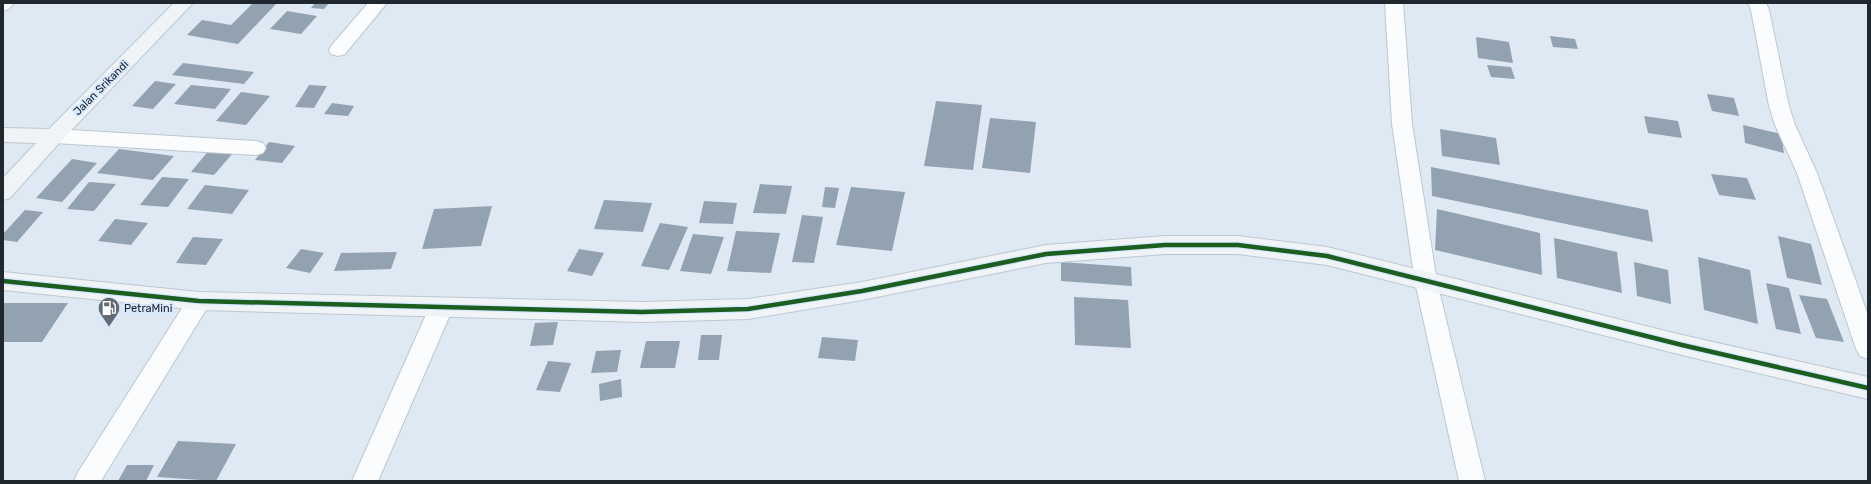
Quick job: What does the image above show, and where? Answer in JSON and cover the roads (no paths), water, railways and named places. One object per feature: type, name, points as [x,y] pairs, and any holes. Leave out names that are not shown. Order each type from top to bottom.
[{"type":"street","name":"Jalan Srikandi","points":[[3,192],[54,136],[184,3]]},
{"type":"street","points":[[338,50],[378,3]]},
{"type":"street","points":[[1394,3],[1402,124],[1426,282],[1472,481]]},
{"type":"street","points":[[1757,3],[1760,10],[1773,81],[1781,112],[1808,174],[1868,349]]},
{"type":"street","points":[[3,135],[54,136],[256,148]]},
{"type":"street","points":[[3,281],[199,301],[642,312],[748,309],[862,291],[960,270],[1046,254],[1165,245],[1238,245],[1327,256],[1682,345],[1868,388]]},
{"type":"street","points":[[87,481],[199,301]]},
{"type":"street","points":[[365,481],[441,308]]},
{"type":"place","name":"PetraMini","points":[[109,328]]}]
